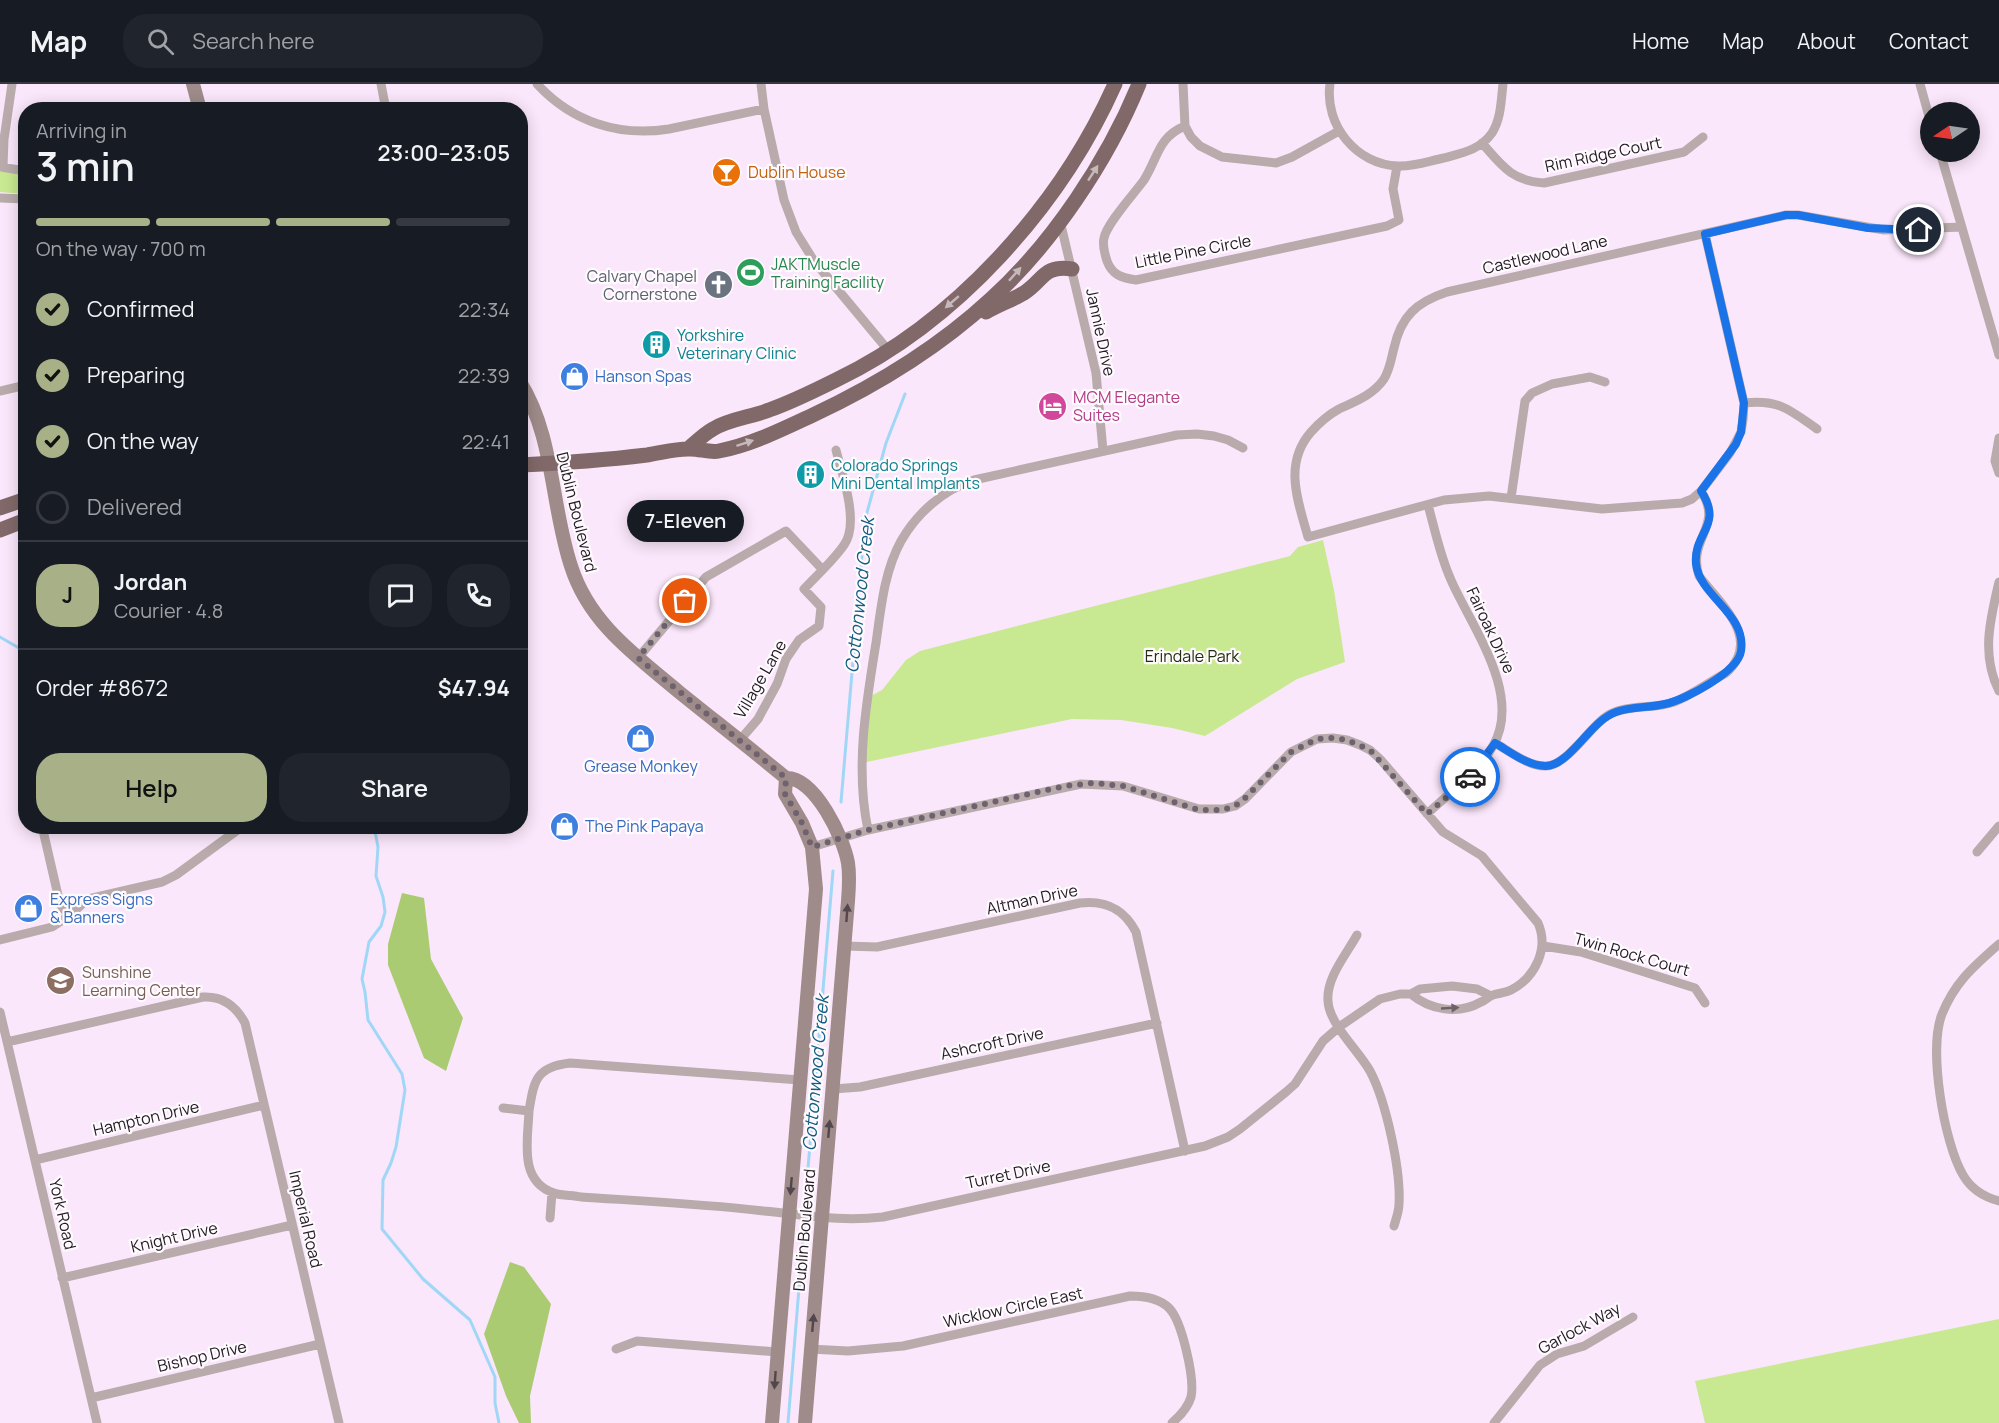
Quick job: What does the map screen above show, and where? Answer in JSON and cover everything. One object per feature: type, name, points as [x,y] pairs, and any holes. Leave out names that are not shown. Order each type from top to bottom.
[{"type":"highway","points":[[688,449],[714,428],[769,411],[839,379],[888,350],[943,309],[977,279],[1026,227],[1049,198],[1087,140],[1115,84]]},
{"type":"highway","points":[[528,465],[609,460],[688,449],[718,451],[789,426],[896,372],[991,300],[1014,276],[1060,221],[1112,142],[1139,84]]},
{"type":"highway","points":[[1049,198],[1060,221]]},
{"type":"highway","points":[[935,344],[1004,301],[1024,292],[1043,274],[1059,267],[1072,268]]},
{"type":"highway","points":[[0,508],[18,501]]},
{"type":"highway","points":[[0,530],[18,523]]},
{"type":"main road","points":[[193,84],[198,102]]},
{"type":"main road","name":"Dublin Boulevard","points":[[528,396],[536,411],[570,564],[583,595],[596,616],[611,634],[638,658],[786,778],[793,778],[805,785],[819,801],[841,837],[848,863],[849,881],[805,1423]]},
{"type":"main road","name":"Dublin Boulevard","points":[[772,1423],[816,889],[812,847],[802,823],[785,794],[786,778]]},
{"type":"street","points":[[12,84],[2,166],[18,169]]},
{"type":"street","points":[[381,84],[384,102]]},
{"type":"street","points":[[537,84],[562,107],[578,117],[624,131],[669,129],[764,109]]},
{"type":"street","points":[[761,84],[764,109],[784,200],[796,232],[814,261],[888,350]]},
{"type":"street","points":[[1183,84],[1185,126],[1191,137],[1210,152],[1222,157],[1276,164],[1339,131]]},
{"type":"street","points":[[1330,84],[1330,104],[1339,131],[1357,151],[1369,158],[1397,166],[1409,166],[1461,154],[1482,143],[1492,132],[1498,120],[1503,84]]},
{"type":"street","points":[[1920,84],[1925,102]]},
{"type":"street","name":"Little Pine Circle","points":[[1185,126],[1166,137],[1145,178],[1106,232],[1104,251],[1108,265],[1115,274],[1125,279],[1136,280],[1387,226],[1399,220],[1393,189],[1397,166]]},
{"type":"street","name":"Rim Ridge Court","points":[[1482,143],[1508,172],[1519,179],[1544,183],[1684,152],[1703,137]]},
{"type":"street","points":[[1943,162],[1999,355]]},
{"type":"street","points":[[0,198],[18,199]]},
{"type":"street","name":"Castlewood Lane","points":[[1428,505],[1308,537],[1295,488],[1294,474],[1299,449],[1306,437],[1335,411],[1368,395],[1377,388],[1389,368],[1399,331],[1413,310],[1422,302],[1447,292],[1786,215],[1798,215],[1884,230],[1962,227]]},
{"type":"street","name":"Jannie Drive","points":[[1060,221],[1096,373],[1103,451]]},
{"type":"street","points":[[1428,505],[1489,496],[1602,509],[1682,503],[1692,499],[1701,491],[1736,444],[1741,432],[1744,403],[1705,234]]},
{"type":"street","points":[[1511,498],[1525,401],[1532,393],[1551,384],[1590,377],[1605,382]]},
{"type":"street","points":[[0,391],[18,387]]},
{"type":"street","points":[[1744,403],[1765,401],[1778,404],[1817,429]]},
{"type":"street","points":[[868,830],[862,791],[867,698],[887,574],[902,539],[924,511],[961,484],[1156,438],[1197,434],[1228,440],[1243,448]]},
{"type":"street","points":[[1999,438],[1995,461],[1999,473]]},
{"type":"street","name":"Village Lane","points":[[740,740],[758,718],[799,640],[819,626],[821,607],[804,589],[845,543],[849,532],[850,505],[836,450]]},
{"type":"street","points":[[1495,743],[1535,764],[1554,765],[1613,712],[1675,702],[1733,667],[1741,651],[1739,630],[1700,576],[1697,568],[1696,551],[1711,511],[1701,491]]},
{"type":"street","name":"Fairoak Drive","points":[[1427,814],[1473,774],[1495,743],[1502,711],[1499,681],[1450,579],[1428,505]]},
{"type":"street","points":[[638,658],[706,576],[786,531],[822,569]]},
{"type":"street","points":[[1999,582],[1988,627],[1990,668],[1999,692]]},
{"type":"street","points":[[812,847],[868,830],[1081,784],[1123,786],[1199,810],[1223,810],[1235,806],[1245,798],[1291,752],[1317,739],[1347,740],[1370,750],[1443,832],[1482,856],[1538,922],[1542,932],[1543,946],[1536,966],[1520,984],[1511,990],[1491,996],[1480,1003],[1447,1009],[1429,1006],[1411,994]]},
{"type":"street","points":[[1977,852],[1999,826]]},
{"type":"street","points":[[44,834],[60,904],[69,916]]},
{"type":"street","points":[[0,940],[52,927],[88,899],[162,882],[176,875],[232,834]]},
{"type":"street","name":"Altman Drive","points":[[845,946],[877,947],[1080,903],[1100,903],[1121,912],[1130,919],[1136,932],[1185,1151]]},
{"type":"street","points":[[1357,935],[1332,979],[1328,989],[1328,1007],[1369,1070],[1383,1106],[1397,1176],[1399,1205],[1394,1226]]},
{"type":"street","points":[[1999,944],[1964,975],[1951,994],[1941,1017],[1936,1045],[1942,1106],[1955,1157],[1964,1176],[1973,1187],[1987,1198],[1999,1201]]},
{"type":"street","name":"Twin Rock Court","points":[[1543,946],[1581,952],[1695,988],[1705,1003]]},
{"type":"street","name":"Turret Drive","points":[[552,1192],[581,1197],[789,1214],[822,1219],[852,1220],[883,1217],[1185,1151],[1216,1142],[1240,1129],[1295,1084],[1323,1041],[1380,999],[1411,994],[1420,989],[1452,986],[1478,989],[1491,996]]},
{"type":"street","name":"Imperial Road","points":[[8,1042],[202,996],[213,996],[234,1007],[245,1023],[339,1423]]},
{"type":"street","name":"York Road","points":[[0,1012],[96,1423]]},
{"type":"street","name":"Ashcroft Drive","points":[[833,1089],[860,1087],[1157,1023]]},
{"type":"street","points":[[0,1058],[10,1055]]},
{"type":"street","points":[[550,1218],[552,1192],[537,1182],[529,1170],[527,1156],[533,1085],[540,1074],[553,1065],[570,1063],[800,1080]]},
{"type":"street","name":"Hampton Drive","points":[[35,1160],[264,1105]]},
{"type":"street","points":[[503,1108],[529,1111]]},
{"type":"street","name":"Knight Drive","points":[[62,1278],[292,1225]]},
{"type":"street","name":"Wicklow Circle East","points":[[810,1349],[848,1351],[903,1346],[1130,1296],[1141,1296],[1162,1303],[1177,1318],[1186,1354],[1191,1396],[1187,1407],[1172,1423]]},
{"type":"street","name":"Garlock Way","points":[[1494,1423],[1540,1365],[1557,1354],[1584,1346],[1633,1317]]},
{"type":"street","points":[[616,1349],[637,1341],[777,1352]]},
{"type":"street","name":"Bishop Drive","points":[[91,1398],[320,1344]]},
{"type":"green space","points":[[0,172],[18,174],[18,193],[0,192]]},
{"type":"green space","name":"Erindale Park","points":[[1323,540],[1334,590],[1345,662],[1297,679],[1205,736],[1121,720],[1072,719],[862,763],[867,698],[882,690],[906,660],[920,651],[1290,556],[1298,547]]},
{"type":"green space","points":[[402,893],[424,898],[431,959],[463,1018],[446,1071],[424,1058],[388,965],[388,944]]},
{"type":"green space","points":[[510,1262],[524,1267],[551,1304],[530,1396],[531,1423],[519,1423],[506,1396],[484,1334]]},
{"type":"green space","points":[[1999,1319],[1999,1423],[1705,1423],[1695,1381]]},
{"type":"waterway","name":"Cottonwood Creek","points":[[841,802],[865,520],[886,443],[905,394]]},
{"type":"waterway","name":"Cottonwood Creek","points":[[0,637],[18,647]]},
{"type":"waterway","name":"Cottonwood Creek","points":[[376,834],[378,847],[376,876],[385,912],[381,926],[369,942],[362,979],[368,1020],[402,1074],[405,1090],[396,1147],[383,1180],[382,1229],[423,1279],[470,1320],[495,1377],[495,1403],[499,1423]]},
{"type":"waterway","name":"Cottonwood Creek","points":[[805,1204],[833,871]]},
{"type":"waterway","name":"Cottonwood Creek","points":[[788,1423],[804,1227]]},
{"type":"way so far","points":[[685,601],[638,658],[786,778],[785,794],[795,807],[812,847],[868,830],[1081,784],[1123,786],[1199,810],[1223,810],[1235,806],[1245,798],[1291,752],[1317,739],[1347,740],[1370,750],[1427,814],[1445,796],[1470,777]]},
{"type":"place","name":"Dublin House","points":[[727,172]]},
{"type":"place","name":"JAKTMuscle Training Facility","points":[[750,273]]},
{"type":"place","name":"Calvary Chapel Cornerstone","points":[[718,285]]},
{"type":"place","name":"Yorkshire Veterinary Clinic","points":[[656,344]]},
{"type":"place","name":"Hanson Spas","points":[[574,376]]},
{"type":"place","name":"MCM Elegante Suites","points":[[1052,406]]},
{"type":"place","name":"Colorado Springs Mini Dental Implants","points":[[810,474]]},
{"type":"place","name":"7-Eleven","points":[[685,601]]},
{"type":"place","name":"Grease Monkey","points":[[641,738]]},
{"type":"place","name":"The Pink Papaya","points":[[564,826]]},
{"type":"place","name":"Express Signs & Banners","points":[[29,908]]},
{"type":"place","name":"Sunshine Learning Center","points":[[61,981]]},
{"type":"route","points":[[1470,777],[1495,743],[1535,764],[1554,765],[1613,712],[1675,702],[1726,673],[1738,660],[1741,651],[1739,630],[1700,576],[1696,559],[1696,551],[1711,511],[1701,491],[1736,444],[1741,432],[1744,403],[1705,234],[1786,215],[1798,215],[1884,230],[1919,230]]}]
